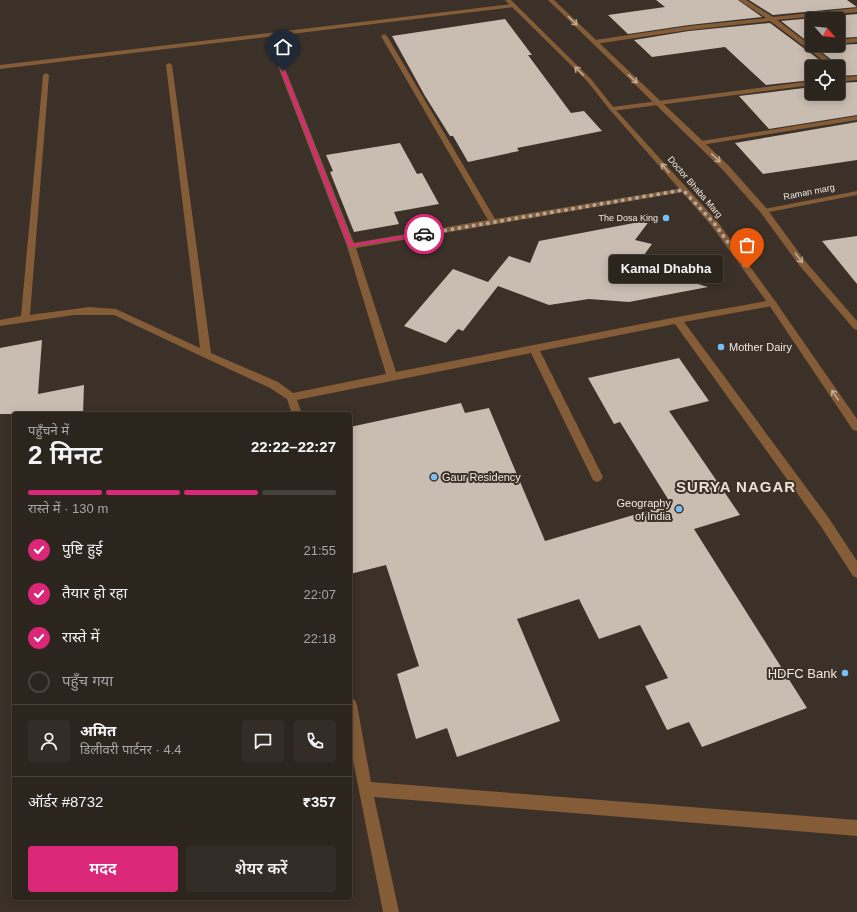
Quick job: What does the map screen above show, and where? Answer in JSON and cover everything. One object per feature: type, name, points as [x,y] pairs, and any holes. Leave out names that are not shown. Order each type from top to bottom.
[{"type":"street","points":[[551,0],[725,167],[764,210],[802,263],[857,327]]},
{"type":"street","points":[[742,0],[805,41]]},
{"type":"street","points":[[0,67],[510,3]]},
{"type":"street","name":"Doctor Bhaba Marg","points":[[510,3],[589,80],[612,109],[714,223],[772,303],[857,427]]},
{"type":"street","points":[[595,42],[770,18],[857,10]]},
{"type":"street","points":[[384,36],[493,222]]},
{"type":"street","points":[[845,41],[857,40]]},
{"type":"street","points":[[818,52],[828,60]]},
{"type":"street","points":[[277,56],[351,246],[392,378]]},
{"type":"street","points":[[169,65],[206,355]]},
{"type":"street","points":[[845,73],[854,78]]},
{"type":"street","points":[[25,320],[46,75]]},
{"type":"street","points":[[612,109],[805,84]]},
{"type":"street","points":[[701,144],[819,123],[857,118]]},
{"type":"street","points":[[351,246],[683,190]]},
{"type":"street","name":"Raman marg","points":[[764,210],[857,193]]},
{"type":"street","points":[[290,397],[392,378],[677,320],[772,303]]},
{"type":"street","points":[[0,323],[90,310],[116,312],[206,355],[274,385],[290,397],[296,412]]},
{"type":"street","points":[[677,320],[824,521],[857,572]]},
{"type":"street","points":[[534,349],[597,477]]},
{"type":"street","points":[[352,716],[365,789],[391,912]]},
{"type":"street","points":[[365,789],[857,828]]},
{"type":"building","points":[[656,0],[738,0],[762,17],[689,25],[628,34],[608,15],[665,7]]},
{"type":"building","points":[[749,0],[847,0],[857,7],[773,15]]},
{"type":"building","points":[[857,14],[857,37],[845,38],[845,15]]},
{"type":"building","points":[[505,19],[532,55],[528,55],[571,113],[584,111],[602,131],[517,148],[519,151],[468,162],[453,136],[450,136],[425,96],[392,36]]},
{"type":"building","points":[[805,19],[805,40],[781,21]]},
{"type":"building","points":[[770,23],[805,49],[805,52],[809,52],[820,60],[805,60],[805,81],[766,85],[725,47],[652,57],[634,40],[689,31]]},
{"type":"building","points":[[857,44],[857,75],[845,76],[845,60],[832,60],[821,52],[845,52],[845,45]]},
{"type":"building","points":[[857,82],[857,115],[769,129],[739,96],[805,88],[805,100],[845,100],[845,83]]},
{"type":"building","points":[[857,122],[857,160],[763,174],[735,143]]},
{"type":"building","points":[[400,143],[417,174],[422,173],[439,204],[394,212],[399,224],[354,232],[330,172],[333,171],[326,155]]},
{"type":"building","points":[[650,220],[635,240],[652,244],[636,266],[708,287],[629,302],[589,299],[549,305],[498,286],[463,331],[458,329],[446,343],[404,326],[453,269],[488,282],[509,256],[530,263],[539,241]]},
{"type":"building","points":[[857,236],[857,284],[822,241]]},
{"type":"building","points":[[42,340],[38,394],[84,385],[83,412],[12,412],[12,414],[0,414],[0,348]]},
{"type":"building","points":[[679,358],[709,401],[669,411],[740,515],[694,529],[807,708],[702,747],[689,722],[667,730],[645,686],[668,678],[640,625],[599,639],[579,599],[517,619],[560,721],[457,757],[447,728],[416,739],[397,674],[419,666],[386,565],[352,574],[352,427],[461,403],[465,413],[489,408],[545,541],[671,504],[620,422],[614,424],[588,378]]},
{"type":"way so far","points":[[424,234],[683,190],[714,223],[747,269]]},
{"type":"place","name":"The Dosa King","points":[[666,218]]},
{"type":"place","name":"Kamal Dhabha","points":[[747,269]]},
{"type":"place","name":"Mother Dairy","points":[[721,347]]},
{"type":"place","name":"Gaur Residency","points":[[434,477]]},
{"type":"place","name":"Geography of India","points":[[679,509]]},
{"type":"place","name":"HDFC Bank","points":[[845,673]]},
{"type":"district","name":"SURYA NAGAR","points":[[736,487]]},
{"type":"route","points":[[283,71],[351,246],[424,234]]}]
